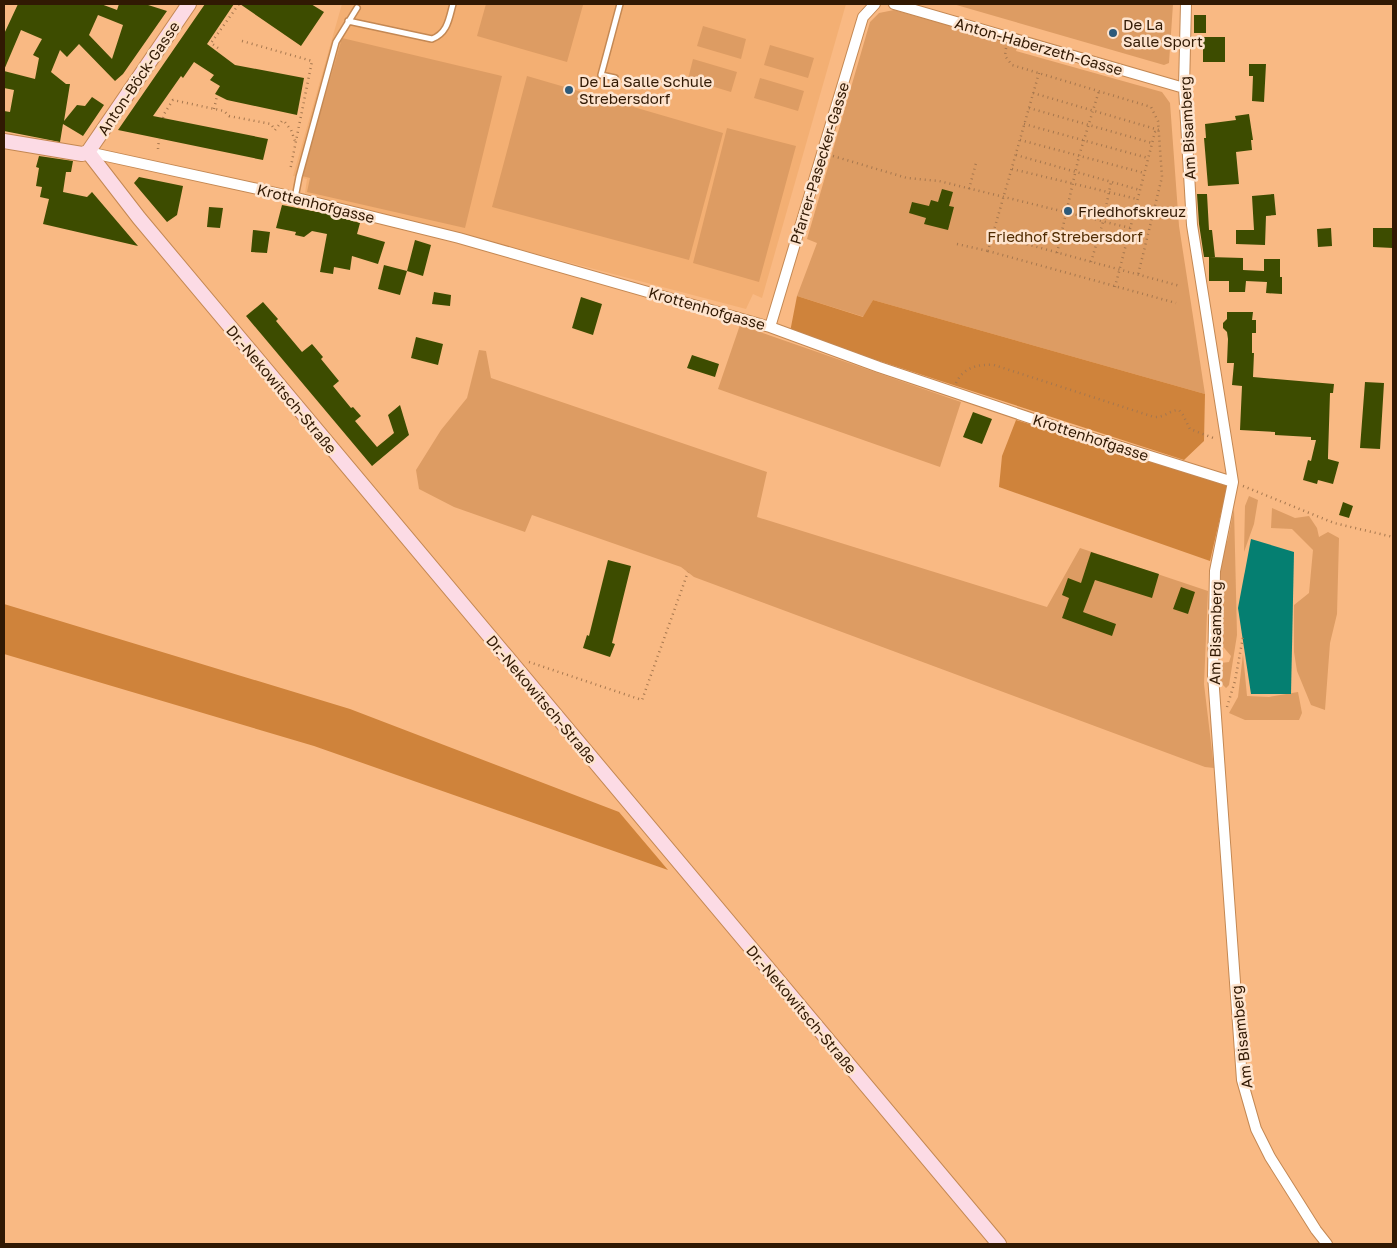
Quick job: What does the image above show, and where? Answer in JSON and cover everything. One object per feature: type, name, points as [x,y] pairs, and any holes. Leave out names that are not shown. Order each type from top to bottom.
[{"type":"main road","name":"Anton-Böck-Gasse","points":[[88,152],[189,4]]},
{"type":"main road","name":"Krottenhofgasse","points":[[4,141],[82,154],[88,152]]},
{"type":"main road","name":"Dr.-Nekowitsch-Straße","points":[[88,152],[139,218],[999,1244]]},
{"type":"street","name":"Pfarrer-Pasecker-Gasse","points":[[770,326],[863,16],[876,4]]},
{"type":"street","name":"Anton-Haberzeth-Gasse","points":[[894,4],[1184,88]]},
{"type":"street","name":"Am Bisamberg","points":[[1186,4],[1184,88],[1192,225],[1233,482],[1215,571],[1213,675],[1242,1080],[1256,1129],[1270,1157],[1316,1230],[1327,1244]]},
{"type":"street","name":"Krottenhofgasse","points":[[88,152],[257,188],[460,238],[770,326],[879,367],[1060,428],[1233,482]]},
{"type":"lane","points":[[348,21],[432,39],[438,37],[446,29],[453,4]]},
{"type":"lane","points":[[615,78],[601,75],[620,4]]},
{"type":"lane","points":[[295,198],[336,42],[357,8]]},
{"type":"path","points":[[218,48],[211,43],[238,4]]},
{"type":"path","points":[[1007,37],[1005,56],[1012,65],[1151,107],[1158,121],[1162,178],[1138,275]]},
{"type":"path","points":[[242,41],[312,61],[289,177]]},
{"type":"path","points":[[988,252],[1039,73]]},
{"type":"path","points":[[1057,253],[1080,156],[1099,91]]},
{"type":"path","points":[[1033,93],[1159,130]]},
{"type":"path","points":[[214,109],[217,96]]},
{"type":"path","points":[[163,118],[173,100],[224,111],[229,116],[271,124],[275,130],[284,121],[291,130],[296,143]]},
{"type":"path","points":[[1029,108],[1152,143]]},
{"type":"path","points":[[1024,124],[1148,158]]},
{"type":"path","points":[[1115,287],[1154,132],[1159,130]]},
{"type":"path","points":[[158,150],[159,139]]},
{"type":"path","points":[[1020,140],[1144,173]]},
{"type":"path","points":[[822,152],[907,178],[939,180],[1004,198],[1130,228]]},
{"type":"path","points":[[1016,155],[1140,190]]},
{"type":"path","points":[[969,188],[976,163]]},
{"type":"path","points":[[1012,169],[1137,199]]},
{"type":"path","points":[[1091,262],[1103,222],[1111,182]]},
{"type":"path","points":[[993,236],[1180,286]]},
{"type":"path","points":[[957,244],[1176,303]]},
{"type":"path","points":[[952,391],[957,380],[966,370],[985,365],[994,365],[1154,417],[1160,417],[1179,410],[1184,415],[1190,429],[1226,442]]},
{"type":"path","points":[[1233,482],[1334,523],[1393,537]]},
{"type":"path","points":[[502,652],[642,700],[688,572]]},
{"type":"path","points":[[1216,718],[1224,711],[1228,704],[1235,681],[1243,637]]},
{"type":"shaded area","name":"De La Salle Schule Strebersdorf","points":[[342,4],[846,4],[762,298],[753,294],[746,309],[305,193],[307,179],[293,176]]},
{"type":"shaded area","points":[[797,296],[863,317],[873,300],[1205,394],[1204,441],[1184,460],[790,332]]},
{"type":"shaded area","points":[[1016,420],[1224,483],[1227,487],[1210,561],[999,487],[1002,456]]},
{"type":"shaded area","points":[[4,604],[350,709],[619,812],[668,870],[314,746],[4,654]]},
{"type":"green space","points":[[486,4],[583,5],[567,62],[477,36]]},
{"type":"green space","name":"De La Salle Sport","points":[[953,4],[1173,4],[1169,63],[1164,65]]},
{"type":"green space","name":"Friedhof Strebersdorf","points":[[894,10],[1018,45],[1016,51],[1162,92],[1170,103],[1179,226],[1205,394],[873,300],[864,317],[797,296],[817,243],[807,239],[870,22],[879,13]]},
{"type":"green space","points":[[703,26],[746,39],[741,59],[697,46]]},
{"type":"green space","points":[[342,38],[502,76],[465,228],[307,192],[310,178],[302,176]]},
{"type":"green space","points":[[770,45],[814,58],[808,78],[764,65]]},
{"type":"green space","points":[[693,59],[737,72],[731,92],[688,79]]},
{"type":"green space","points":[[527,76],[723,133],[689,260],[492,207]]},
{"type":"green space","points":[[760,78],[804,91],[798,111],[754,98]]},
{"type":"green space","points":[[727,128],[796,146],[759,282],[693,263]]},
{"type":"green space","points":[[740,325],[961,402],[940,467],[718,389]]},
{"type":"green space","points":[[479,350],[486,351],[491,378],[767,472],[757,517],[1047,607],[1080,548],[1208,591],[1204,684],[1214,768],[1205,767],[694,577],[681,567],[532,515],[525,532],[454,507],[419,489],[416,470],[441,430],[467,398]]},
{"type":"green space","points":[[1249,496],[1258,500],[1254,524],[1244,552],[1245,506]]},
{"type":"green space","points":[[1234,508],[1237,635],[1229,685],[1226,688],[1218,680],[1222,671],[1221,663],[1229,662],[1231,656],[1220,643],[1219,638],[1221,636],[1222,624],[1220,620],[1220,562],[1228,539]]},
{"type":"green space","points":[[1272,508],[1295,518],[1309,516],[1317,528],[1319,537],[1328,532],[1339,538],[1337,614],[1330,643],[1325,710],[1311,705],[1297,671],[1294,652],[1294,605],[1309,593],[1313,550],[1292,529],[1271,528]]},
{"type":"green space","points":[[1243,654],[1247,696],[1269,697],[1298,692],[1302,713],[1299,720],[1245,720],[1229,713],[1238,697]]},
{"type":"water","points":[[1251,539],[1294,552],[1291,694],[1251,694],[1238,608]]},
{"type":"building","points":[[18,4],[101,4],[117,10],[119,4],[145,4],[167,11],[123,74],[115,81],[79,44],[67,57],[60,50],[51,72],[66,84],[70,84],[64,121],[77,105],[85,106],[92,97],[104,105],[83,136],[63,124],[60,142],[4,131],[4,111],[10,112],[14,90],[4,88],[4,71],[35,79],[39,58],[33,55],[42,39],[21,30],[4,70],[4,34]],"holes":[[[98,15],[123,25],[112,59],[89,35]]]},
{"type":"building","points":[[205,4],[234,4],[207,44],[235,65],[304,78],[297,115],[227,100],[215,94],[220,86],[210,80],[214,75],[194,62],[183,78],[181,76],[153,116],[268,139],[263,160],[118,130]]},
{"type":"building","points":[[240,4],[311,4],[324,12],[301,46]]},
{"type":"building","points":[[1194,15],[1206,15],[1206,33],[1194,33]]},
{"type":"building","points":[[1203,37],[1225,37],[1225,62],[1203,62]]},
{"type":"building","points":[[1249,64],[1266,64],[1264,102],[1252,101],[1253,76],[1249,76]]},
{"type":"building","points":[[1249,114],[1253,140],[1251,140],[1252,150],[1236,152],[1239,184],[1208,186],[1204,138],[1206,138],[1205,124],[1236,120],[1235,116]]},
{"type":"building","points":[[39,156],[73,161],[71,172],[66,172],[63,192],[87,197],[92,192],[138,246],[43,224],[49,199],[40,197],[42,187],[36,186],[39,168],[36,167]]},
{"type":"building","points":[[139,177],[183,186],[177,215],[167,222],[134,183]]},
{"type":"building","points":[[942,189],[953,192],[949,206],[954,207],[948,230],[924,224],[926,218],[909,213],[912,202],[929,206],[931,200],[938,202]]},
{"type":"building","points":[[1197,194],[1207,194],[1209,230],[1212,230],[1215,257],[1204,257]]},
{"type":"building","points":[[1274,194],[1276,215],[1266,216],[1265,245],[1236,244],[1236,230],[1254,230],[1252,196]]},
{"type":"building","points":[[282,205],[328,214],[360,223],[357,234],[385,242],[378,264],[352,256],[350,270],[334,267],[333,274],[320,272],[327,234],[312,231],[304,237],[295,235],[296,232],[276,228]]},
{"type":"building","points":[[209,207],[223,208],[220,228],[207,227]]},
{"type":"building","points":[[1331,228],[1332,246],[1318,247],[1317,229]]},
{"type":"building","points":[[1373,228],[1393,228],[1393,248],[1373,247]]},
{"type":"building","points":[[253,230],[270,232],[267,253],[251,252]]},
{"type":"building","points":[[415,240],[431,245],[423,276],[407,271]]},
{"type":"building","points":[[1209,257],[1243,258],[1243,270],[1264,271],[1264,259],[1280,259],[1282,294],[1266,293],[1267,282],[1246,281],[1245,292],[1229,292],[1229,281],[1209,281]]},
{"type":"building","points":[[384,265],[407,271],[400,295],[378,289]]},
{"type":"building","points":[[434,292],[451,295],[450,306],[432,304]]},
{"type":"building","points":[[581,297],[602,304],[593,335],[572,328]]},
{"type":"building","points":[[263,302],[302,352],[312,344],[323,357],[321,359],[339,381],[333,386],[351,408],[353,407],[361,416],[355,421],[377,447],[394,433],[388,415],[400,405],[409,435],[372,466],[246,316]]},
{"type":"building","points":[[1227,312],[1253,312],[1252,320],[1256,320],[1256,333],[1252,333],[1252,353],[1254,353],[1253,377],[1334,384],[1333,393],[1330,393],[1328,459],[1339,462],[1333,484],[1318,480],[1317,484],[1303,480],[1308,460],[1311,461],[1316,440],[1311,440],[1311,437],[1275,435],[1275,432],[1240,430],[1242,386],[1232,385],[1234,363],[1227,363],[1228,339],[1223,323],[1227,319]]},
{"type":"building","points":[[416,337],[443,344],[438,365],[411,358]]},
{"type":"building","points":[[692,355],[719,364],[715,377],[687,368]]},
{"type":"building","points":[[1365,382],[1384,383],[1380,449],[1360,448]]},
{"type":"building","points":[[973,412],[992,419],[982,444],[963,437]]},
{"type":"building","points":[[1343,502],[1353,506],[1349,518],[1339,515]]},
{"type":"building","points":[[1091,552],[1159,574],[1152,598],[1095,580],[1083,612],[1116,624],[1112,636],[1062,618],[1069,598],[1062,595],[1068,578],[1081,583]]},
{"type":"building","points":[[608,560],[631,566],[612,643],[615,644],[610,657],[583,648],[587,635],[589,636]]},
{"type":"building","points":[[1181,587],[1195,592],[1188,614],[1173,609]]},
{"type":"place","name":"De La Salle Sport","points":[[1113,33]]},
{"type":"place","name":"De La Salle Schule Strebersdorf","points":[[569,90]]},
{"type":"place","name":"Friedhofskreuz","points":[[1068,211]]}]
